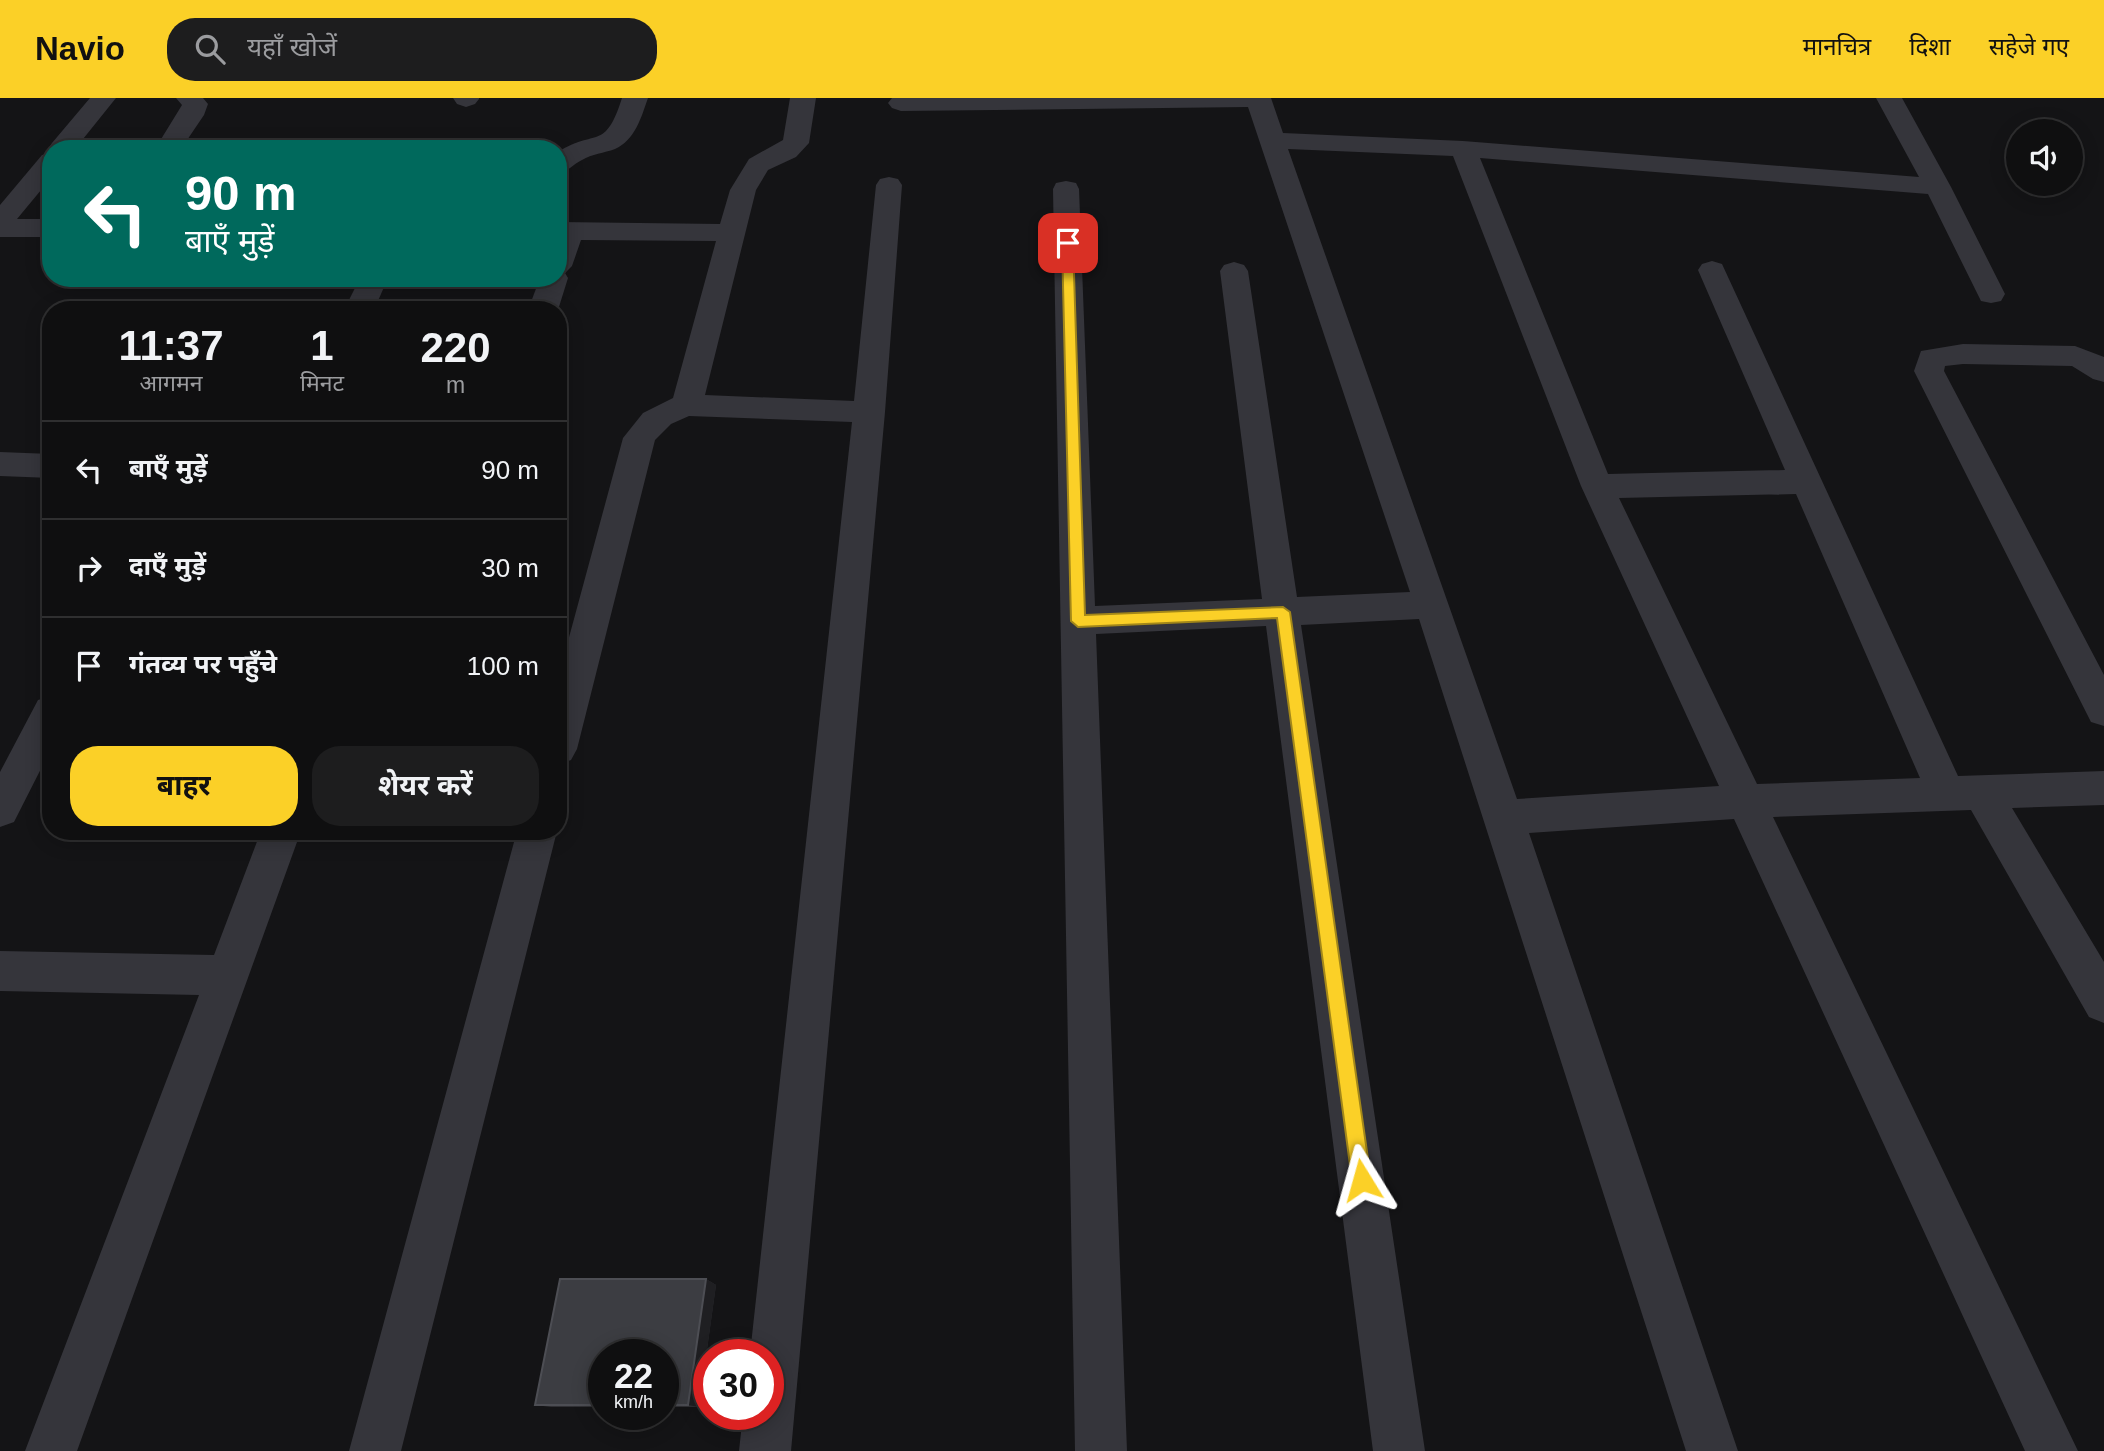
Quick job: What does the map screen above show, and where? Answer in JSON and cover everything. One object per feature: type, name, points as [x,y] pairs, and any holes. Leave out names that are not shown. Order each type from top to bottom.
[{"type":"street","points":[[68,140],[103,98]]},
{"type":"street","points":[[174,140],[195,104],[189,98]]},
{"type":"street","points":[[567,158],[577,150],[618,136],[627,123],[635,98]]},
{"type":"street","points":[[687,405],[743,190],[750,175],[761,162],[787,151],[796,143],[803,98]]},
{"type":"street","points":[[901,103],[1259,98],[1504,817],[1712,1451]]},
{"type":"street","points":[[1889,98],[1938,187],[1991,294]]},
{"type":"street","points":[[1273,140],[1463,149],[1938,187]]},
{"type":"street","points":[[1463,149],[1597,486],[2052,1451]]},
{"type":"street","points":[[0,225],[42,172]]},
{"type":"street","points":[[765,1451],[869,412],[889,185]]},
{"type":"street","points":[[1066,189],[1101,1451]]},
{"type":"street","points":[[0,225],[42,227]]},
{"type":"street","points":[[567,231],[732,233]]},
{"type":"street","points":[[1712,270],[1807,482],[1964,793],[2104,1002]]},
{"type":"street","points":[[1234,271],[1399,1451]]},
{"type":"street","points":[[2104,372],[2075,356],[1964,354],[1932,358],[1929,371],[2104,711]]},
{"type":"street","points":[[567,714],[639,438],[648,424],[657,416],[687,405],[869,412]]},
{"type":"street","points":[[0,464],[42,466]]},
{"type":"street","points":[[1597,486],[1807,482]]},
{"type":"street","points":[[1078,621],[1431,605]]},
{"type":"street","points":[[0,810],[42,728]]},
{"type":"street","points":[[1504,817],[1747,801],[2104,788]]},
{"type":"street","points":[[51,1451],[278,840]]},
{"type":"street","points":[[375,1451],[535,840]]},
{"type":"street","points":[[0,971],[226,975]]},
{"type":"building","points":[[560,1279],[706,1279],[697,1339],[693,1339],[693,1370],[688,1405],[679,1405],[679,1339],[588,1339],[588,1405],[535,1405]]},
{"type":"route","points":[[1068,243],[1078,621],[1283,612],[1362,1180]]}]
